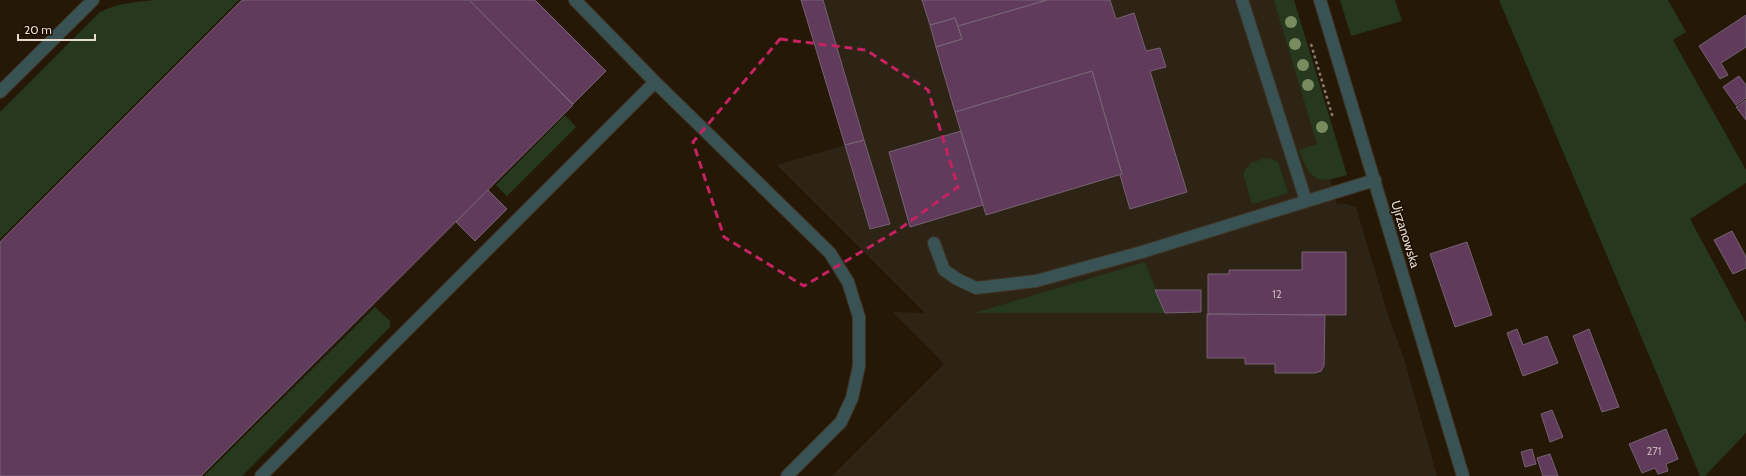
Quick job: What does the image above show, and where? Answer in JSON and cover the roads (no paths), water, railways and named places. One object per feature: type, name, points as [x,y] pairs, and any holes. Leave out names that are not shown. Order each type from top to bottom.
[{"type":"street","points":[[0,92],[93,0]]},
{"type":"street","points":[[575,0],[655,82],[830,254],[848,282],[859,317],[859,366],[852,398],[841,422],[787,476]]},
{"type":"street","points":[[1242,0],[1306,201]]},
{"type":"street","name":"Ujrzanowska","points":[[1320,0],[1463,476]]},
{"type":"street","points":[[261,476],[655,82]]},
{"type":"street","points":[[934,243],[944,270],[957,279],[976,288],[1036,281],[1142,252],[1375,180]]}]
